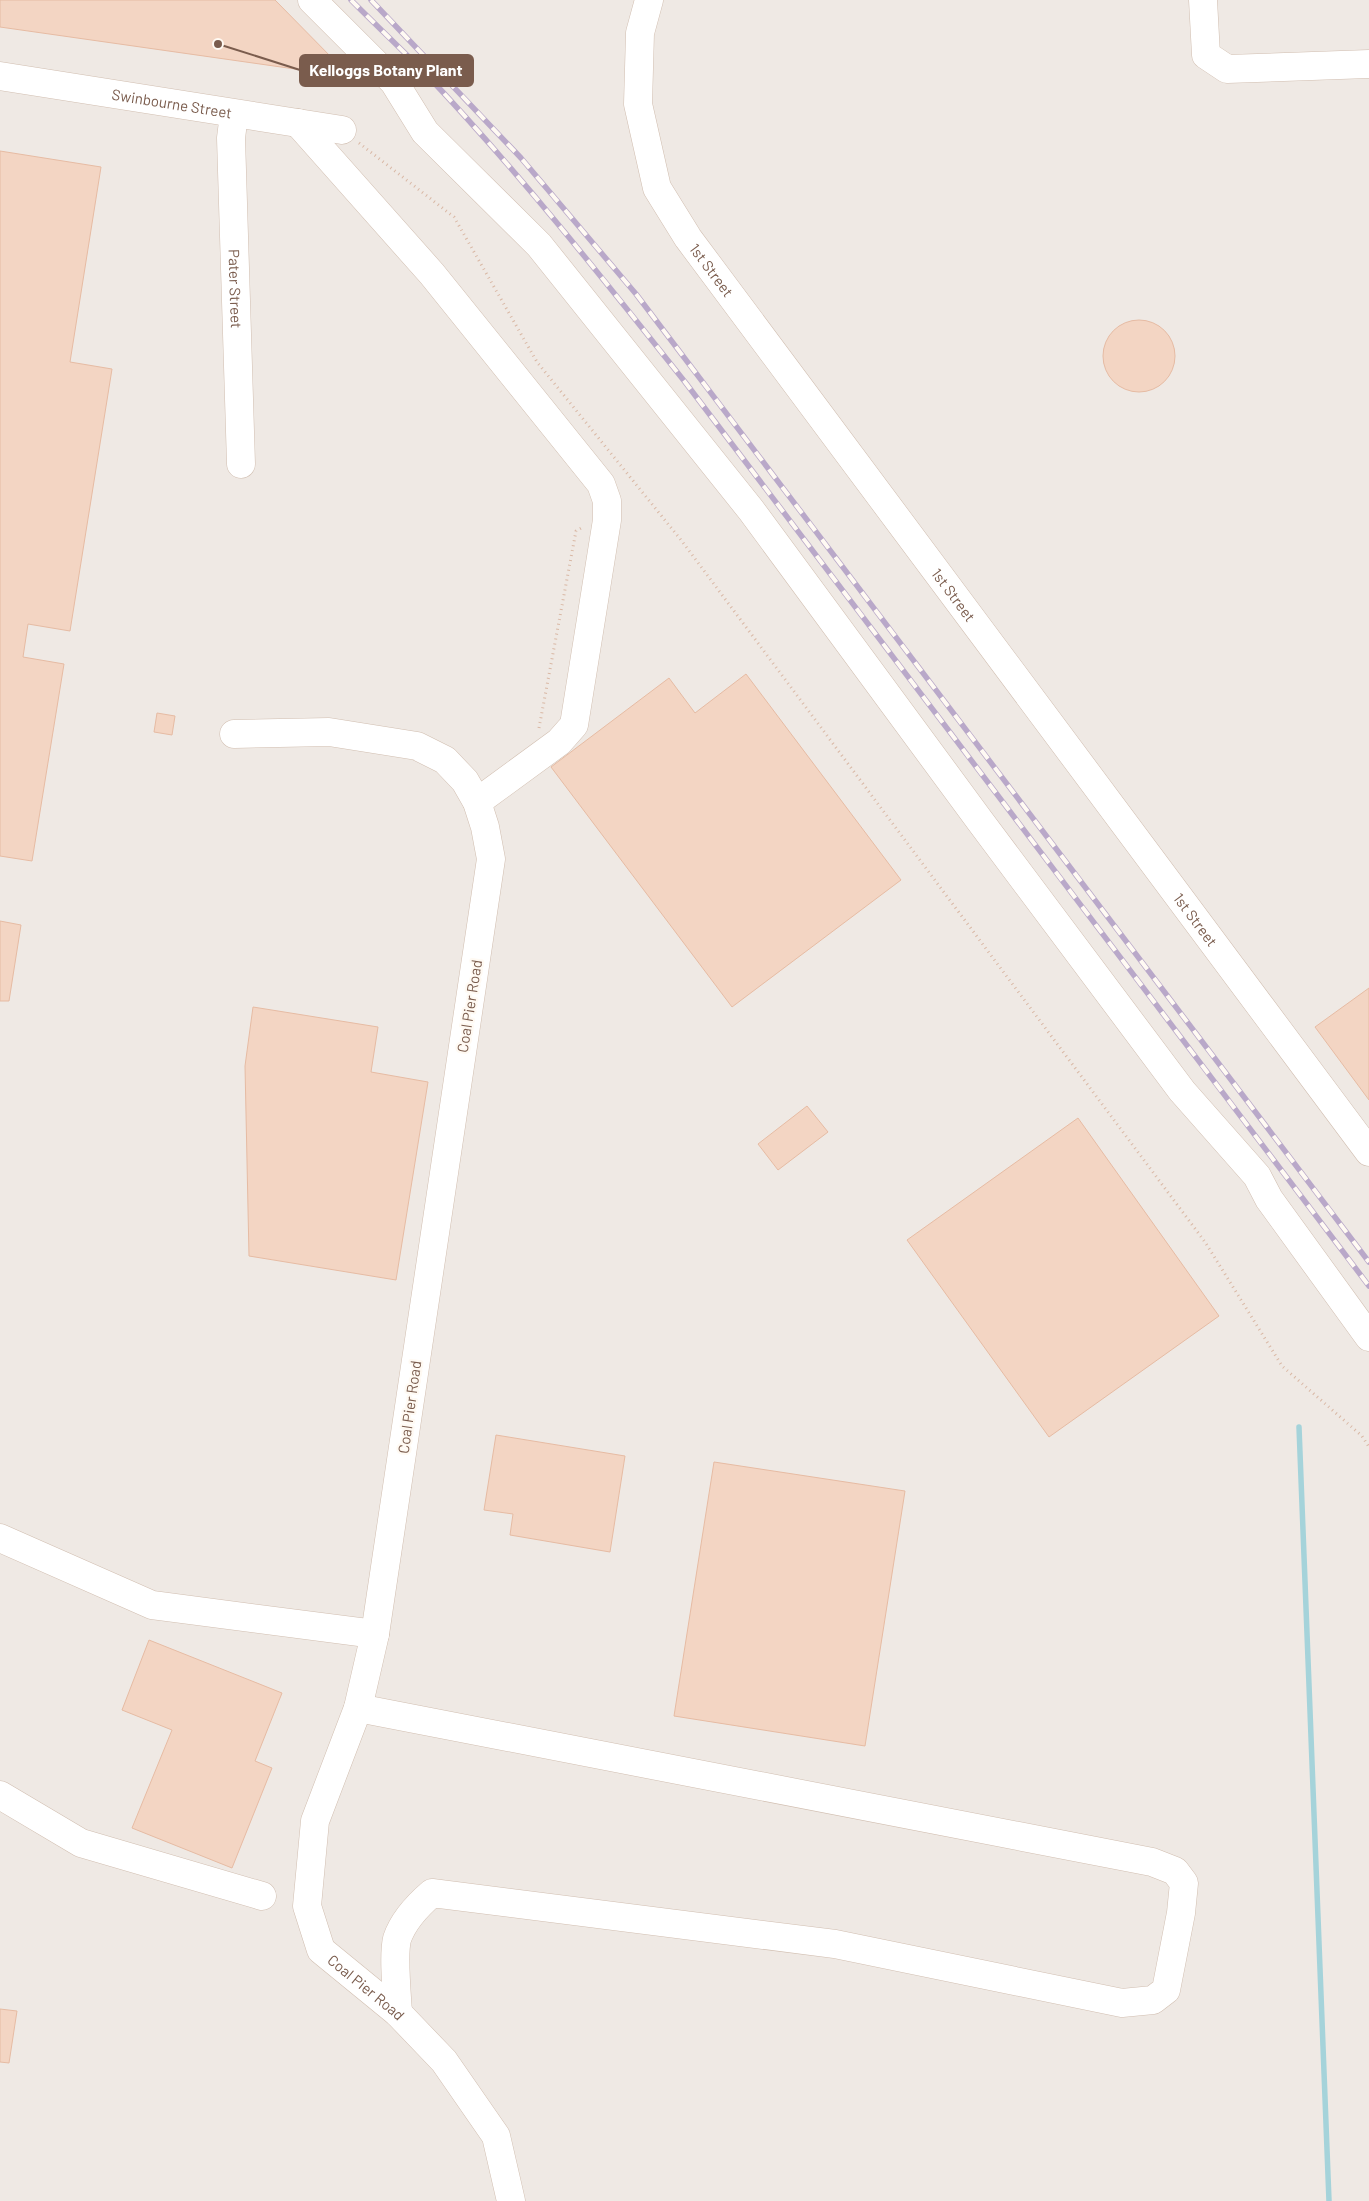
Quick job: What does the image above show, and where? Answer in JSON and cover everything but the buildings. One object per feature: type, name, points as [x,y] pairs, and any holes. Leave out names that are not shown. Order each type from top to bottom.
[{"type":"street","points":[[312,0],[394,82],[425,132],[539,244],[752,510],[1176,1084],[1257,1176],[1269,1199],[1369,1337]]},
{"type":"street","name":"1st Street","points":[[649,0],[640,32],[638,104],[657,188],[683,230],[1369,1152]]},
{"type":"street","points":[[1203,0],[1206,55],[1227,69],[1369,64]]},
{"type":"street","name":"Swinbourne Street","points":[[0,76],[342,130]]},
{"type":"street","name":"Pater Street","points":[[234,114],[231,138],[241,464]]},
{"type":"street","points":[[298,123],[432,274],[601,484],[608,501],[607,520],[574,725],[559,742],[477,802]]},
{"type":"street","name":"Coal Pier Road","points":[[234,734],[329,732],[417,746],[445,760],[465,781],[477,802],[485,827],[491,859],[375,1634],[358,1708],[315,1821],[307,1906],[321,1950],[398,2013],[444,2061],[496,2136],[511,2201]]},
{"type":"street","points":[[0,1538],[152,1605],[375,1634]]},
{"type":"street","points":[[358,1708],[1152,1862],[1175,1871],[1184,1883],[1181,1913],[1166,1990],[1153,2000],[1122,2003],[835,1944],[432,1893],[415,1908],[397,1939],[396,1977],[398,2013]]},
{"type":"street","points":[[0,1796],[81,1842],[262,1896]]},
{"type":"path","points":[[342,130],[454,216],[537,362],[681,540],[1205,1242],[1282,1366],[1362,1436],[1369,1447]]},
{"type":"path","points":[[538,734],[576,531],[590,522]]},
{"type":"shaded area","points":[[0,0],[1369,0],[1369,2201],[0,2201]]},
{"type":"waterway","points":[[1299,1427],[1329,2201]]},
{"type":"railway","points":[[351,0],[424,72],[492,147],[590,263],[685,382],[1369,1286]]},
{"type":"railway","points":[[371,0],[521,158],[636,294],[1369,1262]]},
{"type":"place","name":"Kelloggs Botany Plant","points":[[218,44]]}]
